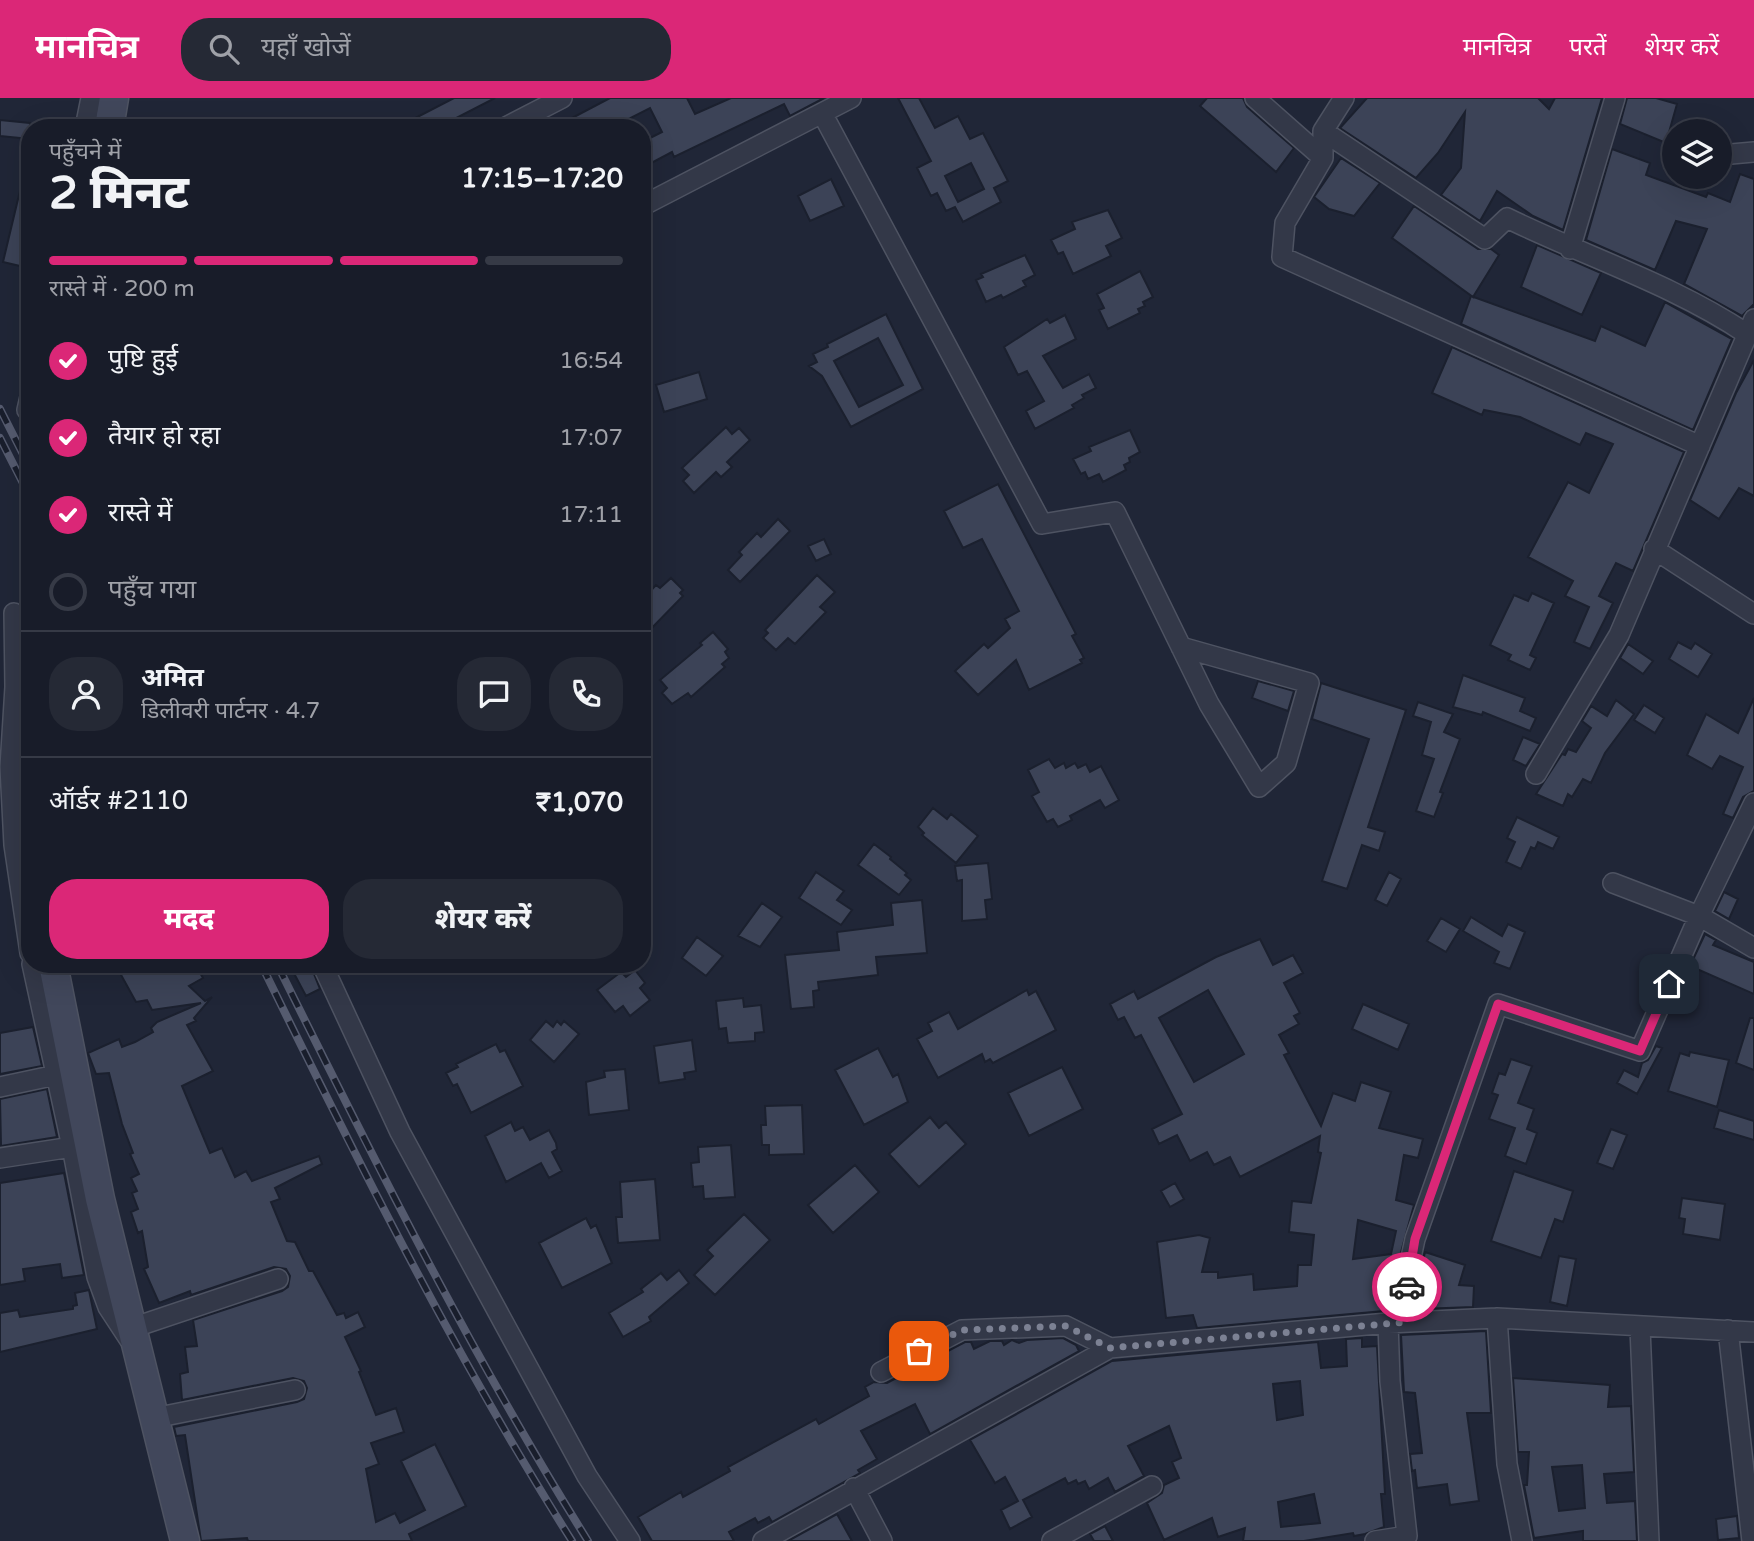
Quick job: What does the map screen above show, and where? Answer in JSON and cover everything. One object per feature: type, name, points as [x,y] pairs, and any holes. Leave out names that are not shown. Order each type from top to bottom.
[{"type":"street","points":[[87,119],[91,98]]},
{"type":"street","points":[[110,119],[114,98]]},
{"type":"street","points":[[521,119],[562,98]]},
{"type":"street","points":[[651,201],[851,98]]},
{"type":"street","points":[[1255,98],[1322,158]]},
{"type":"street","points":[[1344,98],[1323,131],[1322,158],[1285,223],[1282,257],[1700,446]]},
{"type":"street","points":[[1570,249],[1615,98]]},
{"type":"street","points":[[822,113],[1042,524],[1115,512],[1181,647],[1209,704],[1259,787],[1286,763],[1309,684],[1181,647]]},
{"type":"street","points":[[1323,131],[1485,239],[1507,218],[1570,249],[1751,326],[1619,635],[1536,774]]},
{"type":"street","points":[[1732,154],[1754,152]]},
{"type":"street","points":[[1654,549],[1754,614]]},
{"type":"street","points":[[14,612],[15,688],[10,767],[14,845],[21,892]]},
{"type":"street","points":[[1375,1541],[1407,1536],[1391,1381],[1398,1322],[1415,1239],[1498,1004],[1640,1051],[1699,916],[1754,803]]},
{"type":"street","points":[[1613,883],[1699,916],[1754,948]]},
{"type":"street","points":[[34,973],[97,1277],[108,1307],[135,1340]]},
{"type":"street","points":[[55,973],[100,1199],[185,1541]]},
{"type":"street","points":[[326,973],[400,1132],[586,1476],[630,1541]]},
{"type":"street","points":[[0,1087],[57,1075]]},
{"type":"street","points":[[0,1158],[72,1147]]},
{"type":"street","points":[[135,1340],[278,1279]]},
{"type":"street","points":[[1497,1318],[1507,1464],[1522,1541]]},
{"type":"street","points":[[772,1539],[854,1488],[1110,1348],[1398,1322],[1497,1318],[1640,1328],[1754,1332]]},
{"type":"street","points":[[881,1372],[962,1330],[1066,1326],[1110,1348]]},
{"type":"street","points":[[1640,1328],[1649,1541]]},
{"type":"street","points":[[1728,1330],[1749,1462],[1752,1541]]},
{"type":"street","points":[[154,1418],[295,1390]]},
{"type":"street","points":[[1052,1541],[1152,1486]]},
{"type":"street","points":[[854,1488],[882,1541]]},
{"type":"building","points":[[454,98],[495,98],[454,119],[413,119]]},
{"type":"building","points":[[610,98],[687,98],[695,114],[731,98],[824,98],[790,116],[784,104],[674,157],[672,152],[651,163],[651,138],[662,132],[650,108],[629,119],[570,119]]},
{"type":"building","points":[[898,98],[919,98],[935,128],[958,116],[970,139],[983,133],[1008,181],[994,188],[1001,202],[963,222],[955,207],[946,211],[937,193],[931,196],[917,168],[931,161]],"holes":[[[971,163],[984,189],[958,202],[945,176]]]},
{"type":"building","points":[[1207,98],[1243,98],[1247,107],[1294,148],[1276,172],[1200,106]]},
{"type":"building","points":[[1367,98],[1538,98],[1549,109],[1555,98],[1602,98],[1563,230],[1533,216],[1497,191],[1480,221],[1441,195],[1461,168],[1465,112],[1438,153],[1416,178],[1340,128]]},
{"type":"building","points":[[1627,98],[1656,98],[1677,104],[1673,119],[1662,119],[1662,141],[1620,124]]},
{"type":"building","points":[[0,120],[21,122],[21,138],[0,136]]},
{"type":"building","points":[[1612,149],[1650,163],[1646,175],[1662,181],[1662,189],[1684,189],[1706,197],[1708,193],[1730,202],[1740,174],[1754,179],[1754,304],[1742,316],[1684,284],[1707,229],[1676,221],[1655,270],[1586,240]]},
{"type":"building","points":[[1341,158],[1380,183],[1354,216],[1329,209],[1314,197]]},
{"type":"building","points":[[831,179],[844,206],[810,221],[798,196]]},
{"type":"building","points":[[21,187],[21,262],[20,266],[3,262]]},
{"type":"building","points":[[1414,206],[1478,249],[1491,249],[1499,255],[1473,297],[1392,238]]},
{"type":"building","points":[[1108,210],[1122,238],[1106,246],[1111,256],[1073,274],[1063,252],[1058,254],[1051,240],[1075,229],[1072,222]]},
{"type":"building","points":[[1537,245],[1601,273],[1582,315],[1521,287]]},
{"type":"building","points":[[1025,255],[1035,275],[1023,281],[1026,286],[1003,298],[1001,295],[986,302],[976,280],[983,277],[981,274]]},
{"type":"building","points":[[1140,271],[1153,297],[1143,302],[1145,306],[1138,309],[1140,313],[1108,329],[1099,310],[1104,308],[1097,294]]},
{"type":"building","points":[[1471,296],[1595,341],[1601,326],[1645,346],[1665,302],[1732,339],[1693,430],[1461,324]]},
{"type":"building","points":[[886,314],[923,389],[851,427],[822,376],[809,366],[817,362],[813,354],[828,347],[827,344]],"holes":[[[878,338],[903,385],[859,407],[834,361]]]},
{"type":"building","points":[[1065,315],[1076,339],[1043,356],[1063,388],[1089,374],[1096,388],[1082,395],[1084,398],[1072,405],[1074,408],[1035,429],[1026,411],[1044,401],[1027,371],[1018,375],[1004,347],[1047,319],[1050,323]]},
{"type":"building","points":[[1452,347],[1684,452],[1633,571],[1616,563],[1599,596],[1613,603],[1590,649],[1574,642],[1589,607],[1565,596],[1573,581],[1528,557],[1568,482],[1589,493],[1613,444],[1586,433],[1580,445],[1520,417],[1484,410],[1482,415],[1432,393]]},
{"type":"building","points":[[1754,360],[1754,496],[1739,488],[1719,519],[1690,500],[1736,393]]},
{"type":"building","points":[[699,372],[707,399],[664,412],[656,385]]},
{"type":"building","points":[[726,427],[732,434],[739,428],[750,440],[727,462],[732,467],[721,477],[716,472],[694,493],[683,481],[689,475],[682,468]]},
{"type":"building","points":[[1130,430],[1140,452],[1129,458],[1130,462],[1124,465],[1126,470],[1103,482],[1099,474],[1088,479],[1085,472],[1081,474],[1073,459],[1091,451],[1089,447]]},
{"type":"building","points":[[998,484],[1076,634],[1072,636],[1084,658],[1080,660],[1082,663],[1029,690],[1016,660],[978,695],[955,671],[984,644],[988,648],[1010,628],[1005,619],[1019,611],[982,539],[963,548],[944,511]]},
{"type":"building","points":[[778,519],[790,531],[740,582],[728,570],[742,555],[739,552],[757,533],[761,537]]},
{"type":"building","points":[[824,539],[831,554],[816,561],[808,546]]},
{"type":"building","points":[[817,575],[835,592],[820,607],[826,612],[795,644],[788,638],[776,650],[763,638],[768,633],[765,630]]},
{"type":"building","points":[[671,578],[683,590],[680,593],[683,596],[651,629],[651,590],[656,585],[660,588]]},
{"type":"building","points":[[1532,593],[1554,603],[1530,655],[1536,658],[1530,670],[1508,660],[1511,655],[1490,645],[1514,595],[1528,601]]},
{"type":"building","points":[[713,632],[728,649],[725,652],[729,658],[722,664],[725,667],[691,697],[688,693],[672,704],[662,693],[667,688],[660,680],[702,645],[700,643]]},
{"type":"building","points":[[1678,642],[1691,649],[1695,643],[1712,654],[1698,677],[1669,659]]},
{"type":"building","points":[[1628,644],[1653,661],[1643,674],[1620,658]]},
{"type":"building","points":[[1463,675],[1525,698],[1520,711],[1536,718],[1530,731],[1483,712],[1482,715],[1453,707]]},
{"type":"building","points":[[1258,681],[1294,691],[1288,711],[1252,698]]},
{"type":"building","points":[[1321,683],[1406,710],[1368,827],[1385,832],[1379,851],[1362,845],[1347,889],[1322,881],[1369,739],[1312,719]]},
{"type":"building","points":[[1754,698],[1754,791],[1743,797],[1733,818],[1723,814],[1743,767],[1720,756],[1712,769],[1687,755],[1706,714],[1738,733]]},
{"type":"building","points":[[1616,700],[1634,714],[1605,753],[1591,783],[1583,779],[1572,797],[1568,794],[1563,806],[1536,794],[1562,754],[1565,755],[1568,749],[1576,752],[1591,728],[1582,721],[1591,706],[1607,716]]},
{"type":"building","points":[[1418,702],[1453,714],[1444,732],[1460,739],[1440,792],[1443,793],[1434,817],[1416,811],[1434,759],[1422,755],[1431,722],[1413,716]]},
{"type":"building","points":[[1644,705],[1664,718],[1655,733],[1634,720]]},
{"type":"building","points":[[1523,737],[1540,744],[1526,766],[1513,760]]},
{"type":"building","points":[[1049,759],[1055,768],[1064,763],[1066,768],[1075,763],[1078,768],[1086,764],[1090,772],[1101,766],[1119,800],[1105,808],[1100,800],[1070,816],[1072,820],[1058,827],[1053,819],[1047,822],[1032,796],[1039,792],[1028,770]]},
{"type":"building","points":[[933,808],[947,819],[951,814],[978,836],[956,863],[922,835],[924,833],[918,827]]},
{"type":"building","points":[[1517,817],[1559,837],[1553,849],[1538,842],[1535,849],[1531,847],[1521,869],[1506,862],[1515,842],[1507,838]]},
{"type":"building","points":[[874,844],[891,857],[911,880],[899,895],[858,865]]},
{"type":"building","points":[[988,863],[992,899],[985,900],[987,919],[962,921],[962,880],[957,881],[955,866]]},
{"type":"building","points":[[816,872],[844,891],[837,900],[852,910],[841,925],[799,898]]},
{"type":"building","points":[[1389,872],[1401,879],[1387,906],[1375,900]]},
{"type":"building","points":[[1724,892],[1738,899],[1729,919],[1715,911]]},
{"type":"building","points":[[922,900],[927,953],[876,957],[878,975],[818,982],[819,990],[813,991],[814,1007],[791,1009],[785,955],[839,950],[837,932],[893,925],[891,903]]},
{"type":"building","points":[[762,903],[782,917],[760,947],[738,936]]},
{"type":"building","points":[[1471,917],[1502,936],[1508,924],[1525,932],[1510,969],[1494,963],[1499,952],[1463,931]]},
{"type":"building","points":[[1441,918],[1460,929],[1446,952],[1427,941]]},
{"type":"building","points":[[1705,934],[1716,940],[1713,945],[1754,962],[1754,994],[1690,966]]},
{"type":"building","points":[[697,937],[723,956],[706,976],[682,958]]},
{"type":"building","points":[[1260,939],[1273,965],[1293,955],[1303,973],[1284,983],[1300,1013],[1294,1016],[1299,1024],[1279,1035],[1289,1053],[1284,1055],[1321,1126],[1333,1093],[1355,1101],[1361,1082],[1391,1092],[1379,1128],[1423,1139],[1418,1158],[1404,1155],[1396,1200],[1414,1205],[1395,1274],[1395,1310],[1197,1328],[1193,1315],[1166,1318],[1157,1242],[1199,1235],[1210,1238],[1202,1272],[1218,1272],[1218,1278],[1253,1274],[1254,1290],[1297,1286],[1298,1265],[1311,1265],[1314,1235],[1289,1232],[1292,1201],[1311,1203],[1321,1153],[1318,1152],[1320,1136],[1240,1177],[1230,1157],[1214,1165],[1207,1152],[1190,1161],[1177,1135],[1159,1144],[1152,1129],[1182,1114],[1141,1035],[1135,1038],[1124,1017],[1118,1020],[1110,1004],[1134,991],[1138,999],[1216,957]],"holes":[[[1208,990],[1244,1054],[1194,1082],[1159,1018]],[[1358,1220],[1396,1231],[1391,1254],[1353,1259]]]},
{"type":"building","points":[[120,973],[200,973],[203,978],[189,986],[205,1001],[212,997],[194,1018],[196,1021],[187,1025],[213,1071],[182,1086],[210,1153],[222,1148],[235,1177],[246,1171],[252,1181],[319,1156],[322,1164],[275,1188],[280,1199],[271,1202],[287,1241],[295,1242],[309,1271],[313,1271],[337,1315],[344,1313],[346,1318],[358,1312],[365,1327],[345,1337],[361,1371],[359,1372],[376,1415],[396,1408],[404,1432],[371,1443],[379,1464],[366,1469],[376,1522],[395,1513],[400,1523],[425,1510],[401,1461],[435,1444],[466,1506],[409,1534],[412,1541],[248,1541],[247,1538],[201,1541],[185,1435],[176,1436],[174,1427],[297,1402],[304,1399],[307,1388],[304,1381],[293,1378],[182,1400],[180,1374],[188,1372],[185,1347],[197,1346],[193,1320],[282,1291],[288,1287],[290,1276],[286,1269],[274,1267],[191,1295],[190,1291],[159,1303],[144,1269],[148,1267],[142,1231],[138,1233],[131,1212],[138,1209],[132,1193],[137,1191],[131,1178],[139,1174],[130,1154],[133,1153],[122,1124],[109,1073],[96,1074],[88,1053],[119,1039],[122,1047],[135,1042],[153,1032],[151,1028],[157,1022],[201,1003],[152,1010],[147,1000],[136,1002]]},
{"type":"building","points":[[294,973],[314,973],[320,989],[306,996]]},
{"type":"building","points":[[620,973],[626,977],[637,973],[645,983],[640,988],[650,1000],[630,1016],[623,1006],[615,1012],[597,990]]},
{"type":"building","points":[[1027,990],[1029,995],[1036,991],[1056,1030],[993,1063],[990,1059],[985,1062],[982,1054],[938,1078],[917,1039],[932,1031],[928,1023],[949,1012],[958,1029]]},
{"type":"building","points":[[743,998],[744,1007],[761,1005],[764,1032],[755,1033],[755,1041],[728,1043],[726,1028],[719,1029],[716,1001]]},
{"type":"building","points":[[1363,1004],[1409,1024],[1398,1050],[1352,1029]]},
{"type":"building","points":[[1750,1018],[1754,1018],[1754,1070],[1736,1063]]},
{"type":"building","points":[[546,1021],[553,1027],[557,1021],[561,1025],[564,1021],[579,1034],[554,1062],[530,1040]]},
{"type":"building","points":[[33,1027],[42,1066],[0,1074],[0,1033]]},
{"type":"building","points":[[692,1040],[696,1071],[684,1073],[685,1079],[659,1083],[654,1046]]},
{"type":"building","points":[[496,1044],[500,1052],[505,1050],[523,1086],[471,1113],[457,1084],[453,1086],[446,1073],[458,1067],[456,1064]]},
{"type":"building","points":[[1656,1046],[1662,1048],[1637,1094],[1617,1083],[1624,1070],[1638,1077],[1642,1063],[1648,1060]]},
{"type":"building","points":[[878,1048],[893,1077],[898,1074],[908,1102],[864,1125],[835,1070]]},
{"type":"building","points":[[1690,1052],[1729,1060],[1717,1107],[1668,1091],[1680,1053],[1689,1056]]},
{"type":"building","points":[[1511,1059],[1532,1066],[1518,1103],[1534,1109],[1527,1129],[1537,1133],[1526,1164],[1505,1156],[1515,1128],[1489,1119],[1498,1095],[1492,1093],[1499,1073],[1505,1075]]},
{"type":"building","points":[[1062,1067],[1083,1109],[1029,1136],[1008,1093]]},
{"type":"building","points":[[625,1069],[629,1110],[589,1115],[586,1082],[605,1077],[604,1071]]},
{"type":"building","points":[[47,1089],[57,1137],[1,1146],[0,1099]]},
{"type":"building","points":[[802,1105],[804,1154],[769,1155],[769,1145],[762,1145],[761,1125],[766,1125],[765,1106]]},
{"type":"building","points":[[1719,1110],[1754,1121],[1754,1140],[1714,1128]]},
{"type":"building","points":[[930,1117],[939,1128],[946,1122],[966,1144],[919,1187],[889,1154]]},
{"type":"building","points":[[511,1122],[515,1131],[523,1127],[530,1140],[549,1130],[557,1149],[552,1152],[562,1171],[549,1178],[541,1163],[506,1182],[485,1136]]},
{"type":"building","points":[[1611,1129],[1627,1135],[1613,1169],[1597,1163]]},
{"type":"building","points":[[731,1145],[735,1197],[704,1199],[703,1186],[693,1187],[691,1163],[699,1162],[698,1147]]},
{"type":"building","points":[[855,1165],[879,1192],[833,1233],[808,1205]]},
{"type":"building","points":[[1514,1171],[1573,1191],[1563,1222],[1555,1219],[1541,1258],[1491,1241]]},
{"type":"building","points":[[64,1173],[84,1275],[62,1278],[60,1264],[23,1269],[25,1281],[0,1285],[0,1183]]},
{"type":"building","points":[[655,1179],[660,1240],[618,1243],[616,1217],[622,1217],[620,1182]]},
{"type":"building","points":[[1175,1183],[1184,1199],[1170,1207],[1161,1191]]},
{"type":"building","points":[[1682,1198],[1725,1204],[1720,1240],[1683,1234],[1685,1219],[1679,1218]]},
{"type":"building","points":[[744,1214],[770,1240],[715,1295],[694,1275],[713,1256],[707,1250]]},
{"type":"building","points":[[586,1218],[591,1228],[596,1225],[612,1263],[562,1288],[539,1243]]},
{"type":"building","points":[[1425,1252],[1465,1265],[1459,1285],[1474,1286],[1473,1307],[1419,1309],[1419,1277]]},
{"type":"building","points":[[1559,1256],[1576,1259],[1567,1306],[1550,1302]]},
{"type":"building","points":[[679,1270],[689,1283],[649,1317],[651,1321],[623,1337],[609,1313],[643,1292],[641,1289],[661,1273],[667,1280]]},
{"type":"building","points":[[89,1290],[97,1329],[0,1352],[0,1313],[18,1310],[20,1317],[73,1309],[73,1306],[77,1305],[75,1293]]},
{"type":"building","points":[[1486,1331],[1491,1413],[1467,1413],[1479,1501],[1450,1505],[1447,1484],[1417,1488],[1415,1470],[1412,1471],[1410,1454],[1422,1453],[1415,1393],[1404,1392],[1401,1335]]},
{"type":"building","points":[[1063,1338],[1076,1345],[1079,1351],[930,1434],[915,1404],[861,1431],[877,1459],[858,1470],[860,1473],[772,1522],[769,1517],[758,1523],[755,1518],[729,1532],[734,1541],[652,1541],[638,1517],[681,1492],[683,1497],[730,1471],[728,1467],[816,1419],[819,1424],[869,1396],[865,1387],[874,1382],[887,1383],[965,1342],[971,1342],[974,1349],[990,1341],[1002,1341],[1004,1345],[1012,1340],[1019,1343]]},
{"type":"building","points":[[1362,1338],[1362,1347],[1377,1346],[1385,1494],[1381,1494],[1384,1527],[1365,1534],[1354,1536],[1353,1533],[1304,1541],[1243,1541],[1245,1528],[1218,1537],[1212,1518],[1164,1540],[1147,1503],[1162,1493],[1164,1485],[1179,1478],[1172,1462],[1181,1458],[1169,1426],[1128,1446],[1144,1476],[1115,1492],[1108,1478],[1089,1489],[1085,1481],[1078,1484],[1076,1480],[1068,1484],[1065,1478],[1023,1500],[1032,1517],[1010,1529],[1001,1510],[1018,1501],[1005,1477],[995,1483],[970,1440],[1112,1361],[1318,1342],[1321,1368],[1347,1366],[1346,1339]],"holes":[[[1300,1381],[1303,1415],[1277,1420],[1273,1384]],[[1314,1494],[1320,1523],[1281,1527],[1278,1502]]]},
{"type":"building","points":[[1513,1378],[1610,1385],[1608,1407],[1631,1406],[1634,1472],[1604,1474],[1607,1503],[1635,1501],[1637,1541],[1583,1541],[1583,1531],[1534,1538],[1524,1485],[1527,1485],[1529,1452],[1518,1452]],"holes":[[[1582,1465],[1585,1508],[1559,1511],[1552,1467]]]},
{"type":"building","points":[[837,1514],[852,1541],[788,1541]]},
{"type":"building","points":[[1737,1516],[1739,1538],[1718,1540],[1716,1519]]},
{"type":"building","points":[[1105,1526],[1113,1541],[1094,1541],[1090,1534]]},
{"type":"railway","points":[[0,409],[21,450]]},
{"type":"railway","points":[[0,438],[21,479]]},
{"type":"railway","points":[[265,973],[447,1329],[572,1541]]},
{"type":"railway","points":[[282,973],[387,1184],[464,1329],[588,1541]]},
{"type":"way so far","points":[[919,1351],[962,1330],[1066,1326],[1110,1348],[1407,1322],[1407,1287]]},
{"type":"route","points":[[1407,1287],[1415,1239],[1498,1004],[1640,1051],[1669,984]]}]
